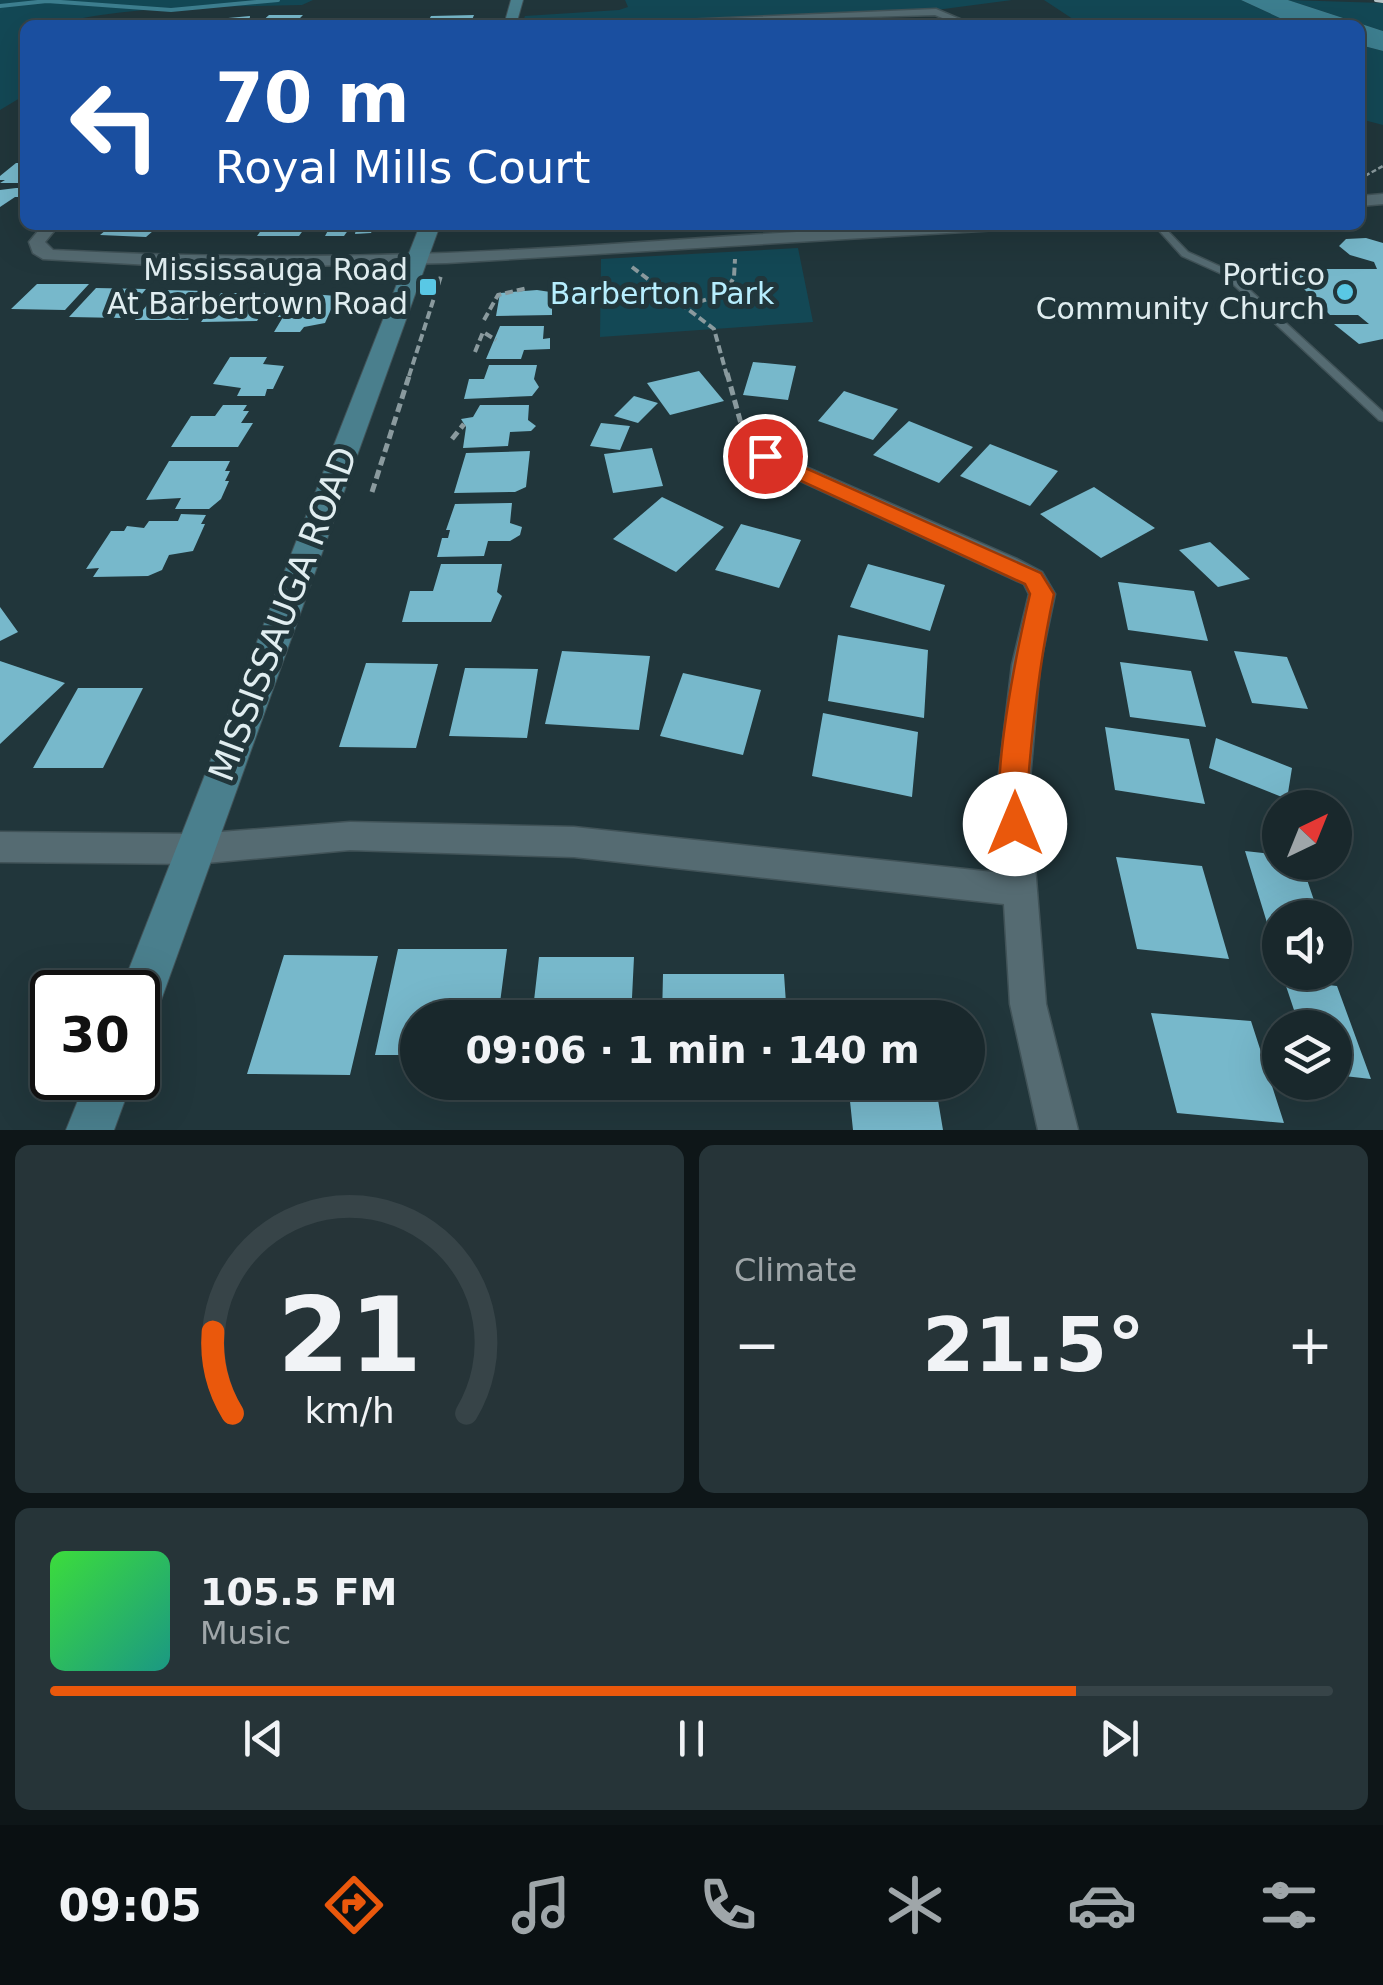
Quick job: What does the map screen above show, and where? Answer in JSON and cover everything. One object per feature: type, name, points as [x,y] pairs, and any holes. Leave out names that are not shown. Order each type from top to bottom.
[{"type":"main road","name":"MISSISSAUGA ROAD","points":[[150,970],[429,266],[430,230]]},
{"type":"main road","points":[[90,1130],[102,1100]]},
{"type":"street","points":[[756,20],[936,12],[957,20]]},
{"type":"street","points":[[46,230],[38,238],[37,246],[56,256],[429,266],[867,230]]},
{"type":"street","points":[[652,230],[657,248]]},
{"type":"street","points":[[765,456],[1006,564],[1033,578],[1042,594],[1026,664],[1013,790],[1028,1004],[1058,1130]]},
{"type":"street","points":[[0,847],[195,849],[350,836],[574,842],[1018,890]]},
{"type":"lane","points":[[1162,230],[1184,254],[1226,272],[1383,418]]},
{"type":"path","points":[[687,306],[725,293],[731,286],[735,258],[732,243]]},
{"type":"path","points":[[618,250],[623,261],[714,329],[743,431],[765,456]]},
{"type":"path","points":[[372,492],[429,266]]},
{"type":"path","points":[[484,320],[488,299],[494,294],[527,288]]},
{"type":"path","points":[[476,352],[482,332],[496,340]]},
{"type":"path","points":[[452,439],[464,424]]},
{"type":"green space","points":[[0,0],[313,0],[302,5],[202,7],[72,20],[20,20],[20,98],[0,110]]},
{"type":"green space","points":[[625,0],[1012,0],[936,10],[647,20],[523,20],[525,16],[628,7]]},
{"type":"green space","points":[[1044,0],[1241,0],[1284,20],[1074,20]]},
{"type":"green space","points":[[1288,0],[1383,3],[1383,31],[1365,25],[1365,20],[1349,20]]},
{"type":"green space","points":[[1365,46],[1383,51],[1383,125],[1365,120]]},
{"type":"green space","name":"Barberton Park","points":[[798,248],[813,322],[600,337],[601,259]]},
{"type":"shaded area","points":[[1241,0],[1288,0],[1349,20],[1284,20]]},
{"type":"shaded area","points":[[1365,25],[1383,31],[1383,51],[1365,46]]},
{"type":"building","points":[[269,15],[303,15],[298,20],[263,20]]},
{"type":"building","points":[[474,15],[472,20],[429,20],[431,16]]},
{"type":"building","points":[[250,16],[250,20],[217,19]]},
{"type":"building","points":[[20,163],[20,183],[0,183],[5,180],[0,180],[0,176]]},
{"type":"building","points":[[20,188],[20,197],[0,207],[0,190]]},
{"type":"building","points":[[106,230],[154,230],[146,237],[100,235]]},
{"type":"building","points":[[261,230],[303,230],[299,236],[257,236]]},
{"type":"building","points":[[328,230],[348,230],[344,236],[325,236]]},
{"type":"building","name":"Portico Community Church","points":[[1366,238],[1383,243],[1383,339],[1359,344],[1334,324],[1369,324],[1358,315],[1330,315],[1284,269],[1377,269],[1374,262],[1350,255],[1339,246],[1346,239]]},
{"type":"building","points":[[37,284],[89,284],[65,310],[11,309]]},
{"type":"building","points":[[96,288],[146,289],[122,318],[69,317]]},
{"type":"building","points":[[159,290],[210,291],[188,320],[135,320]]},
{"type":"building","points":[[221,293],[275,293],[257,321],[201,322]]},
{"type":"building","points":[[500,293],[557,293],[559,309],[552,309],[552,315],[496,316]]},
{"type":"building","points":[[311,294],[337,296],[325,323],[304,327],[300,332],[274,332],[283,317],[277,317],[287,298]]},
{"type":"building","points":[[500,326],[544,326],[543,339],[550,338],[550,349],[524,350],[521,359],[486,359]]},
{"type":"building","points":[[230,357],[267,357],[263,364],[284,366],[273,389],[267,389],[265,396],[237,396],[241,388],[213,384]]},
{"type":"building","points":[[753,362],[796,366],[788,400],[743,395]]},
{"type":"building","points":[[489,365],[537,365],[534,379],[539,387],[532,396],[464,399],[469,379],[484,379]]},
{"type":"building","points":[[699,371],[724,401],[670,415],[647,383]]},
{"type":"building","points":[[844,391],[898,409],[873,440],[818,421]]},
{"type":"building","points":[[634,396],[658,403],[638,423],[614,416]]},
{"type":"building","points":[[223,405],[247,405],[243,411],[249,411],[241,423],[253,423],[238,447],[171,447],[191,416],[215,416]]},
{"type":"building","points":[[480,405],[529,405],[528,420],[536,426],[531,431],[510,432],[508,446],[463,448],[466,427],[461,419],[473,417]]},
{"type":"building","points":[[909,421],[973,447],[939,483],[873,455]]},
{"type":"building","points":[[601,423],[630,426],[620,450],[590,446]]},
{"type":"building","points":[[990,444],[1058,471],[1030,506],[960,476]]},
{"type":"building","points":[[652,448],[663,486],[613,493],[604,454]]},
{"type":"building","points":[[530,451],[526,487],[515,492],[454,493],[466,453]]},
{"type":"building","points":[[169,461],[230,461],[225,471],[230,471],[225,481],[229,481],[221,499],[209,509],[175,509],[181,498],[146,500]]},
{"type":"building","points":[[1094,487],[1155,528],[1101,558],[1040,514]]},
{"type":"building","points":[[662,497],[724,527],[676,572],[613,539]]},
{"type":"building","points":[[512,503],[510,523],[522,527],[520,535],[510,541],[488,541],[484,556],[437,557],[442,538],[448,538],[450,530],[446,530],[455,504]]},
{"type":"building","points":[[181,514],[206,515],[201,524],[205,524],[193,551],[169,555],[162,570],[148,576],[93,577],[99,568],[86,569],[111,531],[124,531],[127,526],[144,528],[149,521],[178,521]]},
{"type":"building","points":[[741,524],[801,540],[779,588],[715,570]]},
{"type":"building","points":[[1210,542],[1250,579],[1218,587],[1179,550]]},
{"type":"building","points":[[441,564],[502,564],[497,592],[502,596],[491,622],[402,622],[410,591],[433,591]]},
{"type":"building","points":[[868,564],[945,585],[930,631],[850,607]]},
{"type":"building","points":[[1118,582],[1194,591],[1208,641],[1128,630]]},
{"type":"building","points":[[0,607],[18,632],[0,641]]},
{"type":"building","points":[[838,635],[928,650],[924,718],[828,701]]},
{"type":"building","points":[[562,651],[650,656],[639,730],[545,724]]},
{"type":"building","points":[[1234,651],[1287,657],[1308,709],[1252,703]]},
{"type":"building","points":[[0,661],[65,683],[0,744]]},
{"type":"building","points":[[1120,662],[1191,671],[1206,727],[1130,717]]},
{"type":"building","points":[[366,663],[438,664],[416,748],[339,747]]},
{"type":"building","points":[[465,668],[538,669],[527,738],[449,736]]},
{"type":"building","points":[[683,673],[761,690],[743,755],[660,736]]},
{"type":"building","points":[[78,688],[143,688],[103,768],[33,768]]},
{"type":"building","points":[[823,713],[918,732],[912,797],[812,776]]},
{"type":"building","points":[[1105,727],[1189,739],[1205,804],[1115,790]]},
{"type":"building","points":[[1216,738],[1292,768],[1288,790],[1264,790],[1209,768]]},
{"type":"building","points":[[1245,851],[1262,853],[1262,880],[1307,880],[1314,900],[1262,900],[1262,906]]},
{"type":"building","points":[[1116,857],[1202,866],[1229,959],[1137,949]]},
{"type":"building","points":[[398,949],[507,949],[500,1000],[400,1000],[400,1055],[375,1055]]},
{"type":"building","points":[[284,955],[378,956],[350,1075],[247,1074]]},
{"type":"building","points":[[539,957],[634,957],[632,1000],[534,1000]]},
{"type":"building","points":[[663,974],[784,974],[786,1000],[662,1000]]},
{"type":"building","points":[[1287,990],[1338,990],[1346,1010],[1294,1010]]},
{"type":"building","points":[[1151,1013],[1251,1021],[1262,1055],[1262,1100],[1277,1100],[1284,1123],[1177,1113]]},
{"type":"building","points":[[1352,1027],[1371,1079],[1352,1077]]},
{"type":"building","points":[[793,1100],[793,1102],[661,1102]]},
{"type":"building","points":[[850,1100],[938,1100],[943,1130],[853,1130]]},
{"type":"waterway","points":[[0,6],[47,1],[171,10],[278,0]]},
{"type":"railway","points":[[1376,0],[1383,1]]},
{"type":"place","name":"Mississauga Road At Barbertown Road","points":[[428,287]]},
{"type":"place","name":"Portico Community Church","points":[[1345,292]]},
{"type":"route","points":[[765,456],[1033,578],[1042,594],[1026,664],[1013,790],[1015,824]]}]
